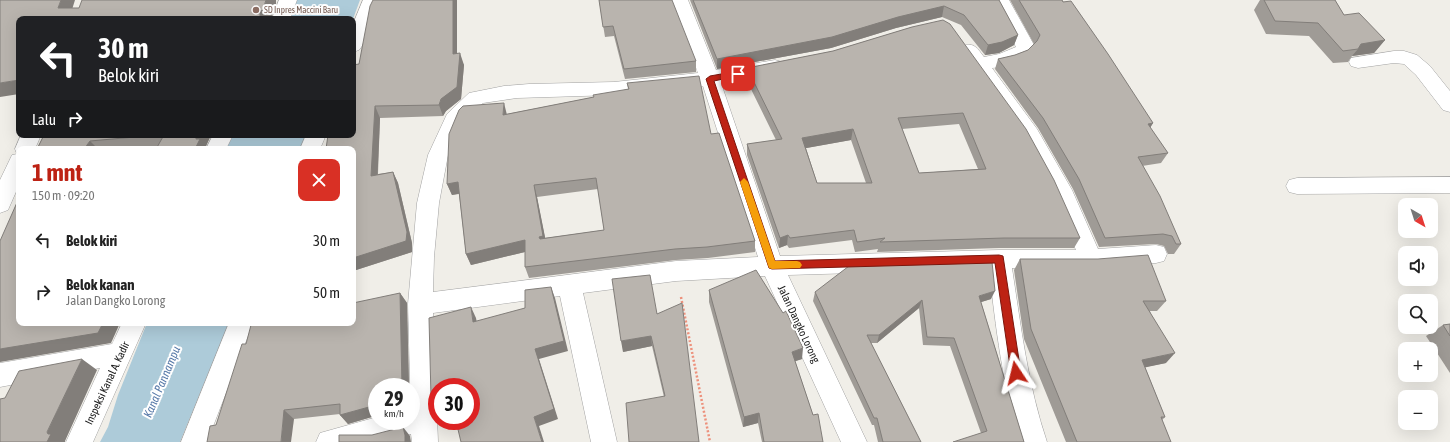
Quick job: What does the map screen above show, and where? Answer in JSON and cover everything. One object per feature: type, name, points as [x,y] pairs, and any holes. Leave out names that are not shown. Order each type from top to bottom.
[{"type":"street","points":[[282,16],[288,0]]},
{"type":"street","points":[[356,39],[372,0]]},
{"type":"street","name":"Jalan Dangko Lorong","points":[[679,0],[710,79],[772,266],[838,404],[854,442]]},
{"type":"street","points":[[979,64],[1003,60],[1024,50],[1025,45],[1000,0]]},
{"type":"street","points":[[958,35],[1033,140],[1062,190],[1091,259]]},
{"type":"street","points":[[1358,62],[1402,57],[1411,60],[1421,68],[1450,105]]},
{"type":"street","points":[[329,442],[425,430],[420,304],[422,254],[430,194],[441,144],[452,120],[462,108],[475,98],[507,91],[590,90],[710,79],[790,63]]},
{"type":"street","points":[[0,204],[16,168]]},
{"type":"street","points":[[1297,186],[1450,185]]},
{"type":"street","points":[[420,304],[676,271],[772,266],[999,259],[1091,259],[1156,254]]},
{"type":"street","points":[[999,259],[1013,361],[1021,397],[1034,442]]},
{"type":"street","points":[[568,285],[604,442]]},
{"type":"street","name":"Inspeksi Kanal A. Kadir","points":[[79,442],[133,326]]},
{"type":"street","points":[[194,442],[240,326]]},
{"type":"street","points":[[0,375],[120,354]]},
{"type":"path","points":[[676,271],[710,442]]},
{"type":"water","points":[[295,0],[360,0],[354,16],[287,16]]},
{"type":"water","points":[[232,138],[306,138],[302,146],[228,146]]},
{"type":"water","name":"Kanal Pannampu","points":[[146,326],[228,326],[180,442],[100,442],[108,427],[118,395]]},
{"type":"building","points":[[0,0],[61,0],[58,8],[79,8],[82,0],[266,0],[264,6],[269,9],[260,11],[260,16],[16,16],[16,80],[0,83]]},
{"type":"building","points":[[373,0],[453,0],[453,54],[460,53],[457,87],[441,99],[439,105],[375,106],[371,176],[393,172],[407,232],[406,241],[356,257],[356,146],[326,146],[328,138],[356,138],[356,64],[359,64],[370,6]]},
{"type":"building","points":[[599,0],[672,0],[696,61],[624,69],[613,26],[603,27]]},
{"type":"building","points":[[693,0],[999,0],[1018,35],[1002,42],[988,45],[964,15],[944,6],[898,17],[832,37],[717,59]]},
{"type":"building","points":[[1019,0],[1071,1],[1108,54],[1153,123],[1148,124],[1168,153],[1138,157],[1160,196],[1181,244],[1176,244],[1172,236],[1163,234],[1105,238],[1079,179],[1043,118],[998,59],[1028,50],[1037,41],[1040,35]]},
{"type":"building","points":[[1264,0],[1335,0],[1344,15],[1359,13],[1385,40],[1361,44],[1358,49],[1343,51],[1318,23],[1275,21]]},
{"type":"building","points":[[943,20],[950,24],[1026,129],[1054,180],[1080,238],[1004,238],[880,242],[885,238],[857,242],[854,230],[790,238],[788,235],[780,238],[747,144],[782,139],[747,68],[833,51],[912,27]],"holes":[[[963,113],[986,169],[919,173],[898,118]],[[853,129],[872,183],[817,183],[802,138]]]},
{"type":"building","points":[[699,76],[711,134],[719,133],[755,241],[525,267],[525,240],[466,254],[458,182],[447,184],[449,134],[459,110],[463,106],[504,103],[503,115],[594,97],[593,95],[629,89],[627,83]],"holes":[[[596,178],[604,230],[540,239],[539,237],[543,236],[534,185]]]},
{"type":"building","points":[[42,138],[124,138],[90,141],[86,146],[38,146]]},
{"type":"building","points":[[162,138],[200,139],[196,146],[158,146]]},
{"type":"building","points":[[16,205],[16,326],[102,326],[98,333],[0,349],[0,241]]},
{"type":"building","points":[[1148,255],[1166,301],[1143,301],[1175,353],[1142,360],[1165,417],[1161,417],[1171,442],[1077,442],[1031,329],[1020,259],[1098,259]]},
{"type":"building","points":[[992,262],[995,291],[979,296],[1024,442],[953,442],[987,431],[954,338],[927,337],[922,300],[879,335],[867,335],[921,442],[883,442],[877,418],[874,418],[815,292],[849,266]]},
{"type":"building","points":[[756,270],[783,313],[786,311],[803,348],[792,352],[813,415],[818,414],[823,442],[764,442],[759,413],[744,417],[709,290]]},
{"type":"building","points":[[650,275],[657,314],[682,303],[699,442],[629,442],[626,403],[665,396],[651,336],[621,341],[612,279]]},
{"type":"building","points":[[551,287],[564,341],[535,349],[554,409],[534,417],[542,442],[461,442],[458,430],[480,430],[480,378],[431,378],[429,318],[471,307],[473,322],[525,308],[525,290]]},
{"type":"building","points":[[400,293],[402,378],[368,378],[368,407],[340,415],[340,404],[284,410],[281,442],[207,442],[210,426],[216,425],[242,344],[246,344],[251,326],[356,326],[356,302]]},
{"type":"building","points":[[1450,324],[1450,336],[1443,325]]},
{"type":"building","points":[[82,359],[47,432],[48,434],[51,434],[47,442],[0,442],[0,399],[5,398],[19,371]]},
{"type":"building","points":[[391,430],[404,430],[405,442],[339,442],[339,435],[372,435]]},
{"type":"slow traffic","points":[[744,182],[772,266],[797,265]]},
{"type":"place","name":"SD Inpres Maccini Baru","points":[[256,10]]},
{"type":"route","points":[[738,74],[710,79],[772,266],[999,259],[1016,373]]}]
